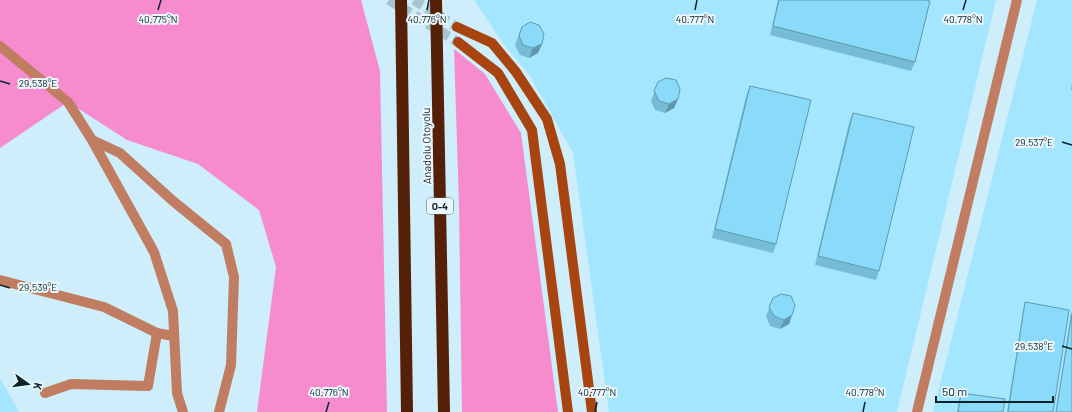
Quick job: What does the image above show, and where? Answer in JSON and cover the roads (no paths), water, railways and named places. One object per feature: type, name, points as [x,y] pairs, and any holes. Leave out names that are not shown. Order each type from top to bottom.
[{"type":"highway","name":"Anadolu Otoyolu","points":[[401,0],[407,412]]},
{"type":"highway","name":"Anadolu Otoyolu","points":[[436,0],[444,412]]},
{"type":"main road","points":[[457,27],[492,43],[516,72],[547,120],[560,164],[592,412]]},
{"type":"main road","points":[[458,42],[498,73],[532,130],[568,412]]},
{"type":"street","points":[[917,412],[1017,0]]},
{"type":"street","points":[[0,46],[68,102],[92,140],[154,252],[173,310],[173,336],[177,393],[183,412]]},
{"type":"street","points":[[92,140],[120,153],[173,201],[226,244],[234,277],[232,351],[231,365],[219,412]]},
{"type":"street","points":[[0,280],[104,307],[157,333],[173,336]]},
{"type":"street","points":[[45,393],[71,384],[148,386],[157,333]]},
{"type":"tunnel","points":[[389,0],[458,42]]},
{"type":"tunnel","points":[[414,0],[457,27]]}]
